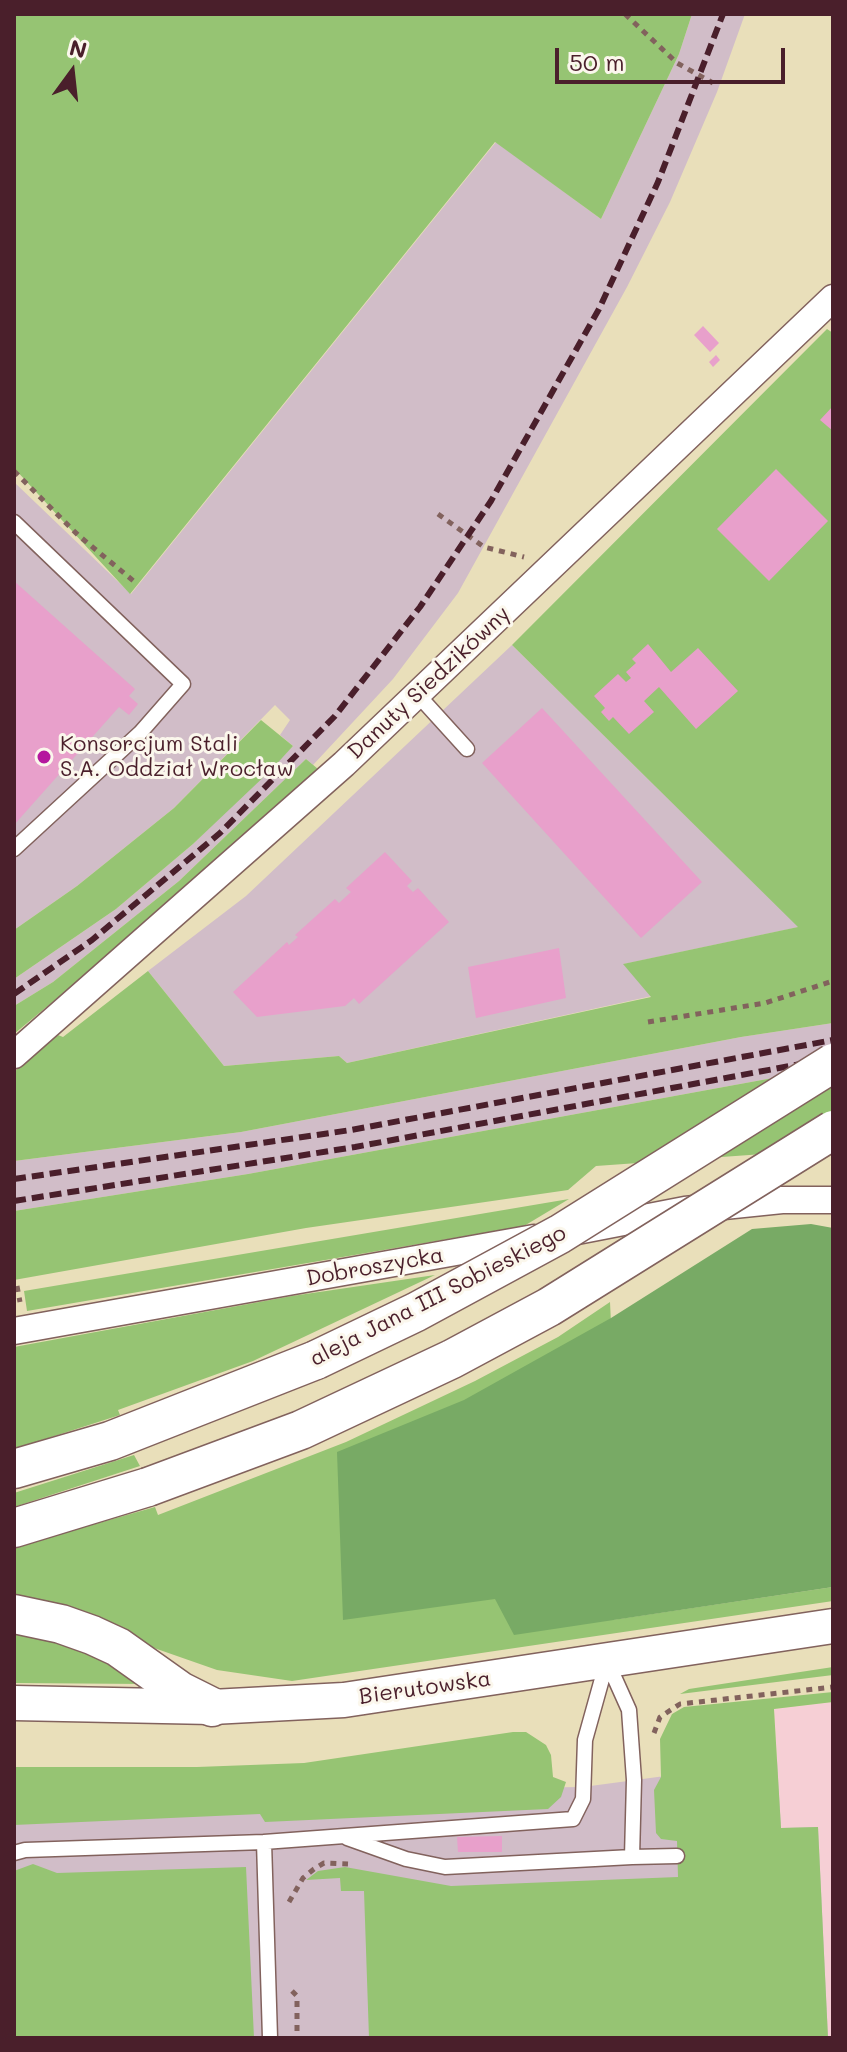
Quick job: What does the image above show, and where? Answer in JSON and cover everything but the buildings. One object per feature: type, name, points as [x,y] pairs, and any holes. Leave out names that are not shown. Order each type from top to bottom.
[{"type":"main road","name":"aleja Jana III Sobieskiego","points":[[14,1469],[131,1433],[316,1360],[453,1293],[609,1204],[833,1063]]},
{"type":"main road","points":[[14,1528],[148,1487],[301,1430],[452,1359],[549,1307],[833,1130]]},
{"type":"main road","points":[[14,1614],[61,1624],[92,1635],[139,1660],[180,1691],[212,1707]]},
{"type":"street","name":"Danuty Siedzikówny","points":[[14,1055],[418,695],[833,298]]},
{"type":"street","name":"Dobroszycka","points":[[14,1331],[685,1210],[782,1200],[833,1200]]},
{"type":"street","name":"Bierutowska","points":[[14,1703],[212,1707],[344,1700],[833,1626]]},
{"type":"lane","points":[[14,522],[183,684],[140,733],[14,849]]},
{"type":"lane","points":[[418,695],[467,749]]},
{"type":"lane","points":[[14,1853],[264,1842],[573,1819],[583,1799],[585,1740],[607,1661]]},
{"type":"lane","points":[[607,1661],[629,1710],[634,1780],[632,1857]]},
{"type":"lane","points":[[343,1837],[406,1859],[445,1867],[677,1856]]},
{"type":"lane","points":[[264,1842],[270,2038]]},
{"type":"path","points":[[625,14],[677,63],[713,83]]},
{"type":"path","points":[[14,471],[78,535],[136,583]]},
{"type":"path","points":[[438,514],[484,547],[524,557],[541,576]]},
{"type":"path","points":[[648,1022],[765,1003],[833,981]]},
{"type":"path","points":[[653,1746],[660,1717],[680,1704],[833,1687]]},
{"type":"path","points":[[288,1909],[294,1891],[314,1869],[333,1862],[360,1866]]},
{"type":"path","points":[[290,1989],[297,1996],[297,2038]]},
{"type":"shaded area","points":[[692,14],[745,14],[717,92],[670,202],[627,287],[458,593],[393,679],[313,765],[306,759],[179,881],[53,982],[14,1006],[14,979],[116,909],[193,844],[293,746],[280,735],[290,720],[275,705],[174,808],[77,886],[14,930],[14,482],[131,594],[496,142],[601,219],[679,54]]},
{"type":"shaded area","points":[[512,645],[799,927],[624,964],[652,996],[347,1063],[339,1056],[224,1066],[148,971],[246,896]]},
{"type":"shaded area","points":[[833,1023],[833,1067],[248,1174],[14,1211],[14,1161],[241,1132],[741,1037]]},
{"type":"shaded area","points":[[833,1702],[833,2038],[828,2038],[818,1827],[781,1828],[774,1709]]},
{"type":"shaded area","points":[[777,1761],[781,1828],[818,1827],[828,2038],[14,2038],[14,1794],[583,1787]]},
{"type":"green space","points":[[14,14],[692,14],[679,54],[601,219],[495,142],[130,594],[14,468]]},
{"type":"green space","points":[[827,329],[833,333],[833,1023],[741,1037],[241,1132],[14,1161],[14,1072],[58,1035],[63,1037],[148,971],[224,1066],[339,1056],[347,1063],[651,997],[623,964],[798,927],[512,645]]},
{"type":"green space","points":[[261,720],[293,746],[271,770],[193,844],[116,909],[14,979],[14,930],[77,886],[174,808]]},
{"type":"green space","points":[[306,759],[318,769],[151,920],[14,1034],[14,1006],[53,982],[179,881]]},
{"type":"green space","points":[[833,1067],[833,1149],[596,1166],[568,1190],[306,1228],[14,1280],[14,1211],[248,1174]]},
{"type":"green space","points":[[569,1199],[524,1226],[27,1311],[24,1291]]},
{"type":"green space","points":[[811,1224],[833,1228],[833,1587],[514,1635],[495,1599],[343,1620],[337,1452],[464,1400],[611,1318],[752,1229]]},
{"type":"green space","points":[[435,1275],[253,1361],[118,1410],[120,1415],[14,1449],[14,1347],[292,1296]]},
{"type":"green space","points":[[610,1302],[612,1344],[564,1370],[612,1620],[833,1587],[833,1601],[292,1681],[217,1670],[14,1599],[14,1547],[155,1507],[158,1515],[346,1442],[475,1381],[558,1337]]},
{"type":"green space","points":[[134,1455],[140,1466],[14,1507],[14,1493]]},
{"type":"green space","points":[[14,1627],[90,1652],[144,1684],[14,1683]]},
{"type":"green space","points":[[833,1667],[833,1675],[680,1694],[689,1689]]},
{"type":"green space","points":[[833,1692],[833,1702],[774,1709],[781,1828],[818,1827],[828,2038],[369,2038],[364,1891],[341,1891],[340,1878],[306,1880],[318,1871],[345,1867],[451,1886],[678,1877],[677,1841],[661,1839],[656,1833],[654,1790],[661,1777],[660,1739],[672,1714],[684,1707]]},
{"type":"green space","points":[[526,1732],[546,1745],[551,1755],[553,1777],[566,1782],[561,1797],[548,1809],[265,1822],[260,1814],[14,1825],[14,1767],[197,1767],[304,1763]]},
{"type":"green space","points":[[33,1864],[57,1873],[246,1867],[254,2038],[14,2038],[14,1871]]},
{"type":"railway","points":[[14,994],[92,940],[220,833],[335,716],[420,607],[491,501],[599,309],[658,182],[723,14]]},
{"type":"railway","points":[[14,1179],[351,1130],[833,1040]]},
{"type":"railway","points":[[14,1201],[355,1147],[833,1058]]},
{"type":"place","name":"Konsorcjum Stali S.A. Oddział Wrocław","points":[[44,757]]}]
